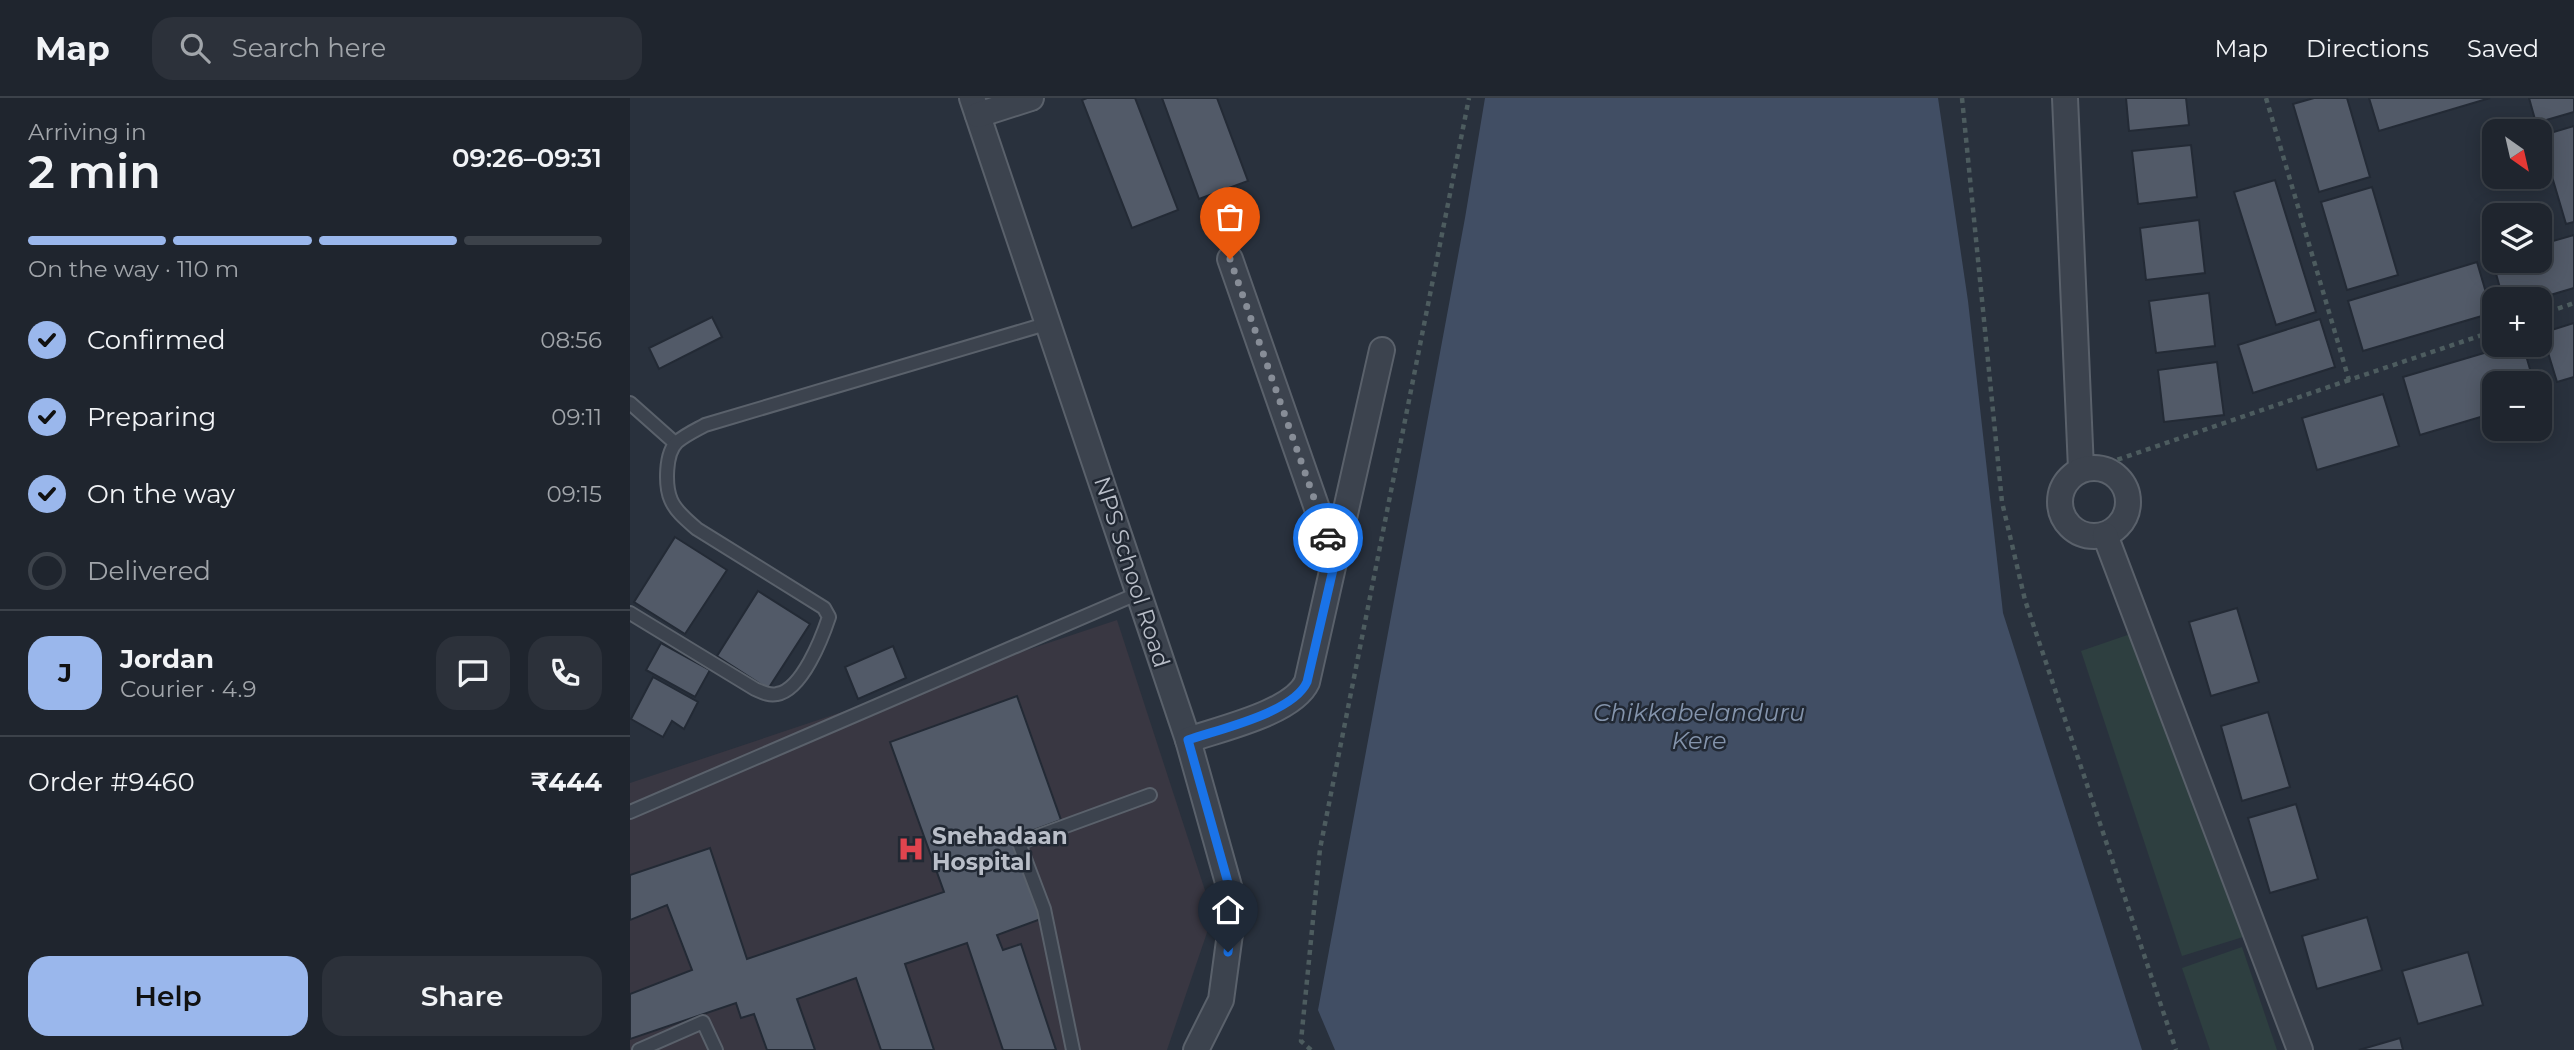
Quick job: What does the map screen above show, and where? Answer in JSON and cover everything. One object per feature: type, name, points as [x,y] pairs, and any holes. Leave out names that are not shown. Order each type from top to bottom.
[{"type":"street","points":[[975,107],[1031,98]]},
{"type":"street","points":[[2065,98],[2090,468]]},
{"type":"street","name":"NPS School Road","points":[[975,107],[1188,740],[1234,904],[1221,1000],[1196,1050]]},
{"type":"street","points":[[1230,259],[1335,561]]},
{"type":"street","points":[[1188,740],[1253,718],[1290,702],[1303,692],[1382,350]]},
{"type":"street","points":[[2090,468],[2119,476],[2129,498],[2124,521],[2105,535],[2090,536],[2075,531],[2064,520],[2059,506],[2061,491],[2069,478],[2090,468]]},
{"type":"street","points":[[2105,535],[2300,1050]]},
{"type":"lane","points":[[630,613],[767,694],[779,694],[795,682],[816,653],[828,617],[824,608],[697,529],[685,518],[671,501],[668,484],[668,462],[675,443],[705,425],[1049,323]]},
{"type":"lane","points":[[630,402],[675,443]]},
{"type":"lane","points":[[630,812],[1139,593]]},
{"type":"lane","points":[[1073,1050],[1044,909],[1019,843],[1150,796]]},
{"type":"lane","points":[[639,1050],[703,1022],[716,1050]]},
{"type":"path","points":[[1311,1050],[1301,1041],[1320,849],[1469,98]]},
{"type":"path","points":[[1962,98],[2001,502],[2025,600],[2175,1050]]},
{"type":"path","points":[[2266,98],[2349,380]]},
{"type":"path","points":[[2552,311],[2574,303]]},
{"type":"path","points":[[2090,468],[2482,335]]},
{"type":"shaded area","name":"Snehadaan Hospital","points":[[1117,620],[1213,915],[1167,1050],[630,1050],[630,783]]},
{"type":"shaded area","points":[[2142,630],[2243,937],[2182,956],[2081,651]]},
{"type":"shaded area","points":[[2242,947],[2277,1050],[2210,1050],[2182,968]]},
{"type":"water","name":"Chikkabelanduru Kere","points":[[1485,98],[1938,98],[1968,301],[2003,613],[2142,1050],[1335,1050],[1318,1010]]},
{"type":"building","points":[[1135,98],[1178,210],[1132,228],[1082,100]]},
{"type":"building","points":[[1162,98],[1217,98],[1248,181],[1199,199]]},
{"type":"building","points":[[2126,98],[2186,98],[2189,125],[2129,131]]},
{"type":"building","points":[[2314,98],[2347,98],[2370,177],[2319,192],[2293,104]]},
{"type":"building","points":[[2369,98],[2490,98],[2379,131]]},
{"type":"building","points":[[2529,98],[2574,98],[2574,112],[2550,119],[2535,119]]},
{"type":"building","points":[[2574,126],[2574,222],[2566,224],[2552,177],[2552,132]]},
{"type":"building","points":[[2191,145],[2197,197],[2138,204],[2132,151]]},
{"type":"building","points":[[2275,180],[2316,312],[2276,325],[2234,192]]},
{"type":"building","points":[[2372,187],[2398,275],[2347,290],[2321,202]]},
{"type":"building","points":[[2199,220],[2205,273],[2146,280],[2140,228]]},
{"type":"building","points":[[2574,235],[2574,288],[2552,295],[2552,287],[2500,287],[2496,273],[2552,273],[2552,241]]},
{"type":"building","points":[[2477,262],[2484,287],[2482,287],[2482,316],[2363,351],[2348,301]]},
{"type":"building","points":[[2209,293],[2215,346],[2156,353],[2149,301]]},
{"type":"building","points":[[712,317],[722,337],[659,369],[649,348]]},
{"type":"building","points":[[2320,319],[2335,367],[2253,393],[2238,345]]},
{"type":"building","points":[[2574,323],[2574,377],[2557,382],[2549,357],[2552,357],[2552,330]]},
{"type":"building","points":[[2482,354],[2482,357],[2526,357],[2531,371],[2482,371],[2482,417],[2420,435],[2403,377]]},
{"type":"building","points":[[2217,362],[2224,415],[2164,422],[2158,370]]},
{"type":"building","points":[[2383,394],[2399,446],[2317,470],[2302,418]]},
{"type":"building","points":[[675,537],[727,570],[685,634],[634,602]]},
{"type":"building","points":[[758,591],[810,624],[768,689],[717,656]]},
{"type":"building","points":[[2237,608],[2259,682],[2211,696],[2189,622]]},
{"type":"building","points":[[661,643],[710,670],[695,697],[646,670]]},
{"type":"building","points":[[893,646],[906,678],[858,699],[845,667]]},
{"type":"building","points":[[653,677],[698,702],[684,729],[672,721],[663,737],[631,719]]},
{"type":"building","points":[[1017,696],[1061,820],[1012,838],[1041,919],[997,935],[1003,950],[1021,944],[1056,1050],[1003,1050],[967,943],[905,964],[934,1050],[881,1050],[856,978],[797,999],[815,1050],[767,1050],[754,1014],[741,1018],[736,1003],[630,1039],[630,994],[692,970],[667,905],[630,920],[630,875],[710,848],[747,959],[944,892],[890,742]]},
{"type":"building","points":[[2268,712],[2290,787],[2242,801],[2221,726]]},
{"type":"building","points":[[2296,804],[2318,879],[2270,893],[2248,818]]},
{"type":"building","points":[[2367,917],[2382,970],[2317,989],[2302,936]]},
{"type":"building","points":[[2468,952],[2483,1005],[2418,1024],[2402,971]]},
{"type":"building","points":[[2400,1038],[2403,1050],[2359,1050]]},
{"type":"way so far","points":[[1230,259],[1328,538]]},
{"type":"place","name":"Snehadaan Hospital","points":[[911,849]]},
{"type":"route","points":[[1228,952],[1234,904],[1188,740],[1253,718],[1290,702],[1303,692],[1335,561],[1328,538]]}]
